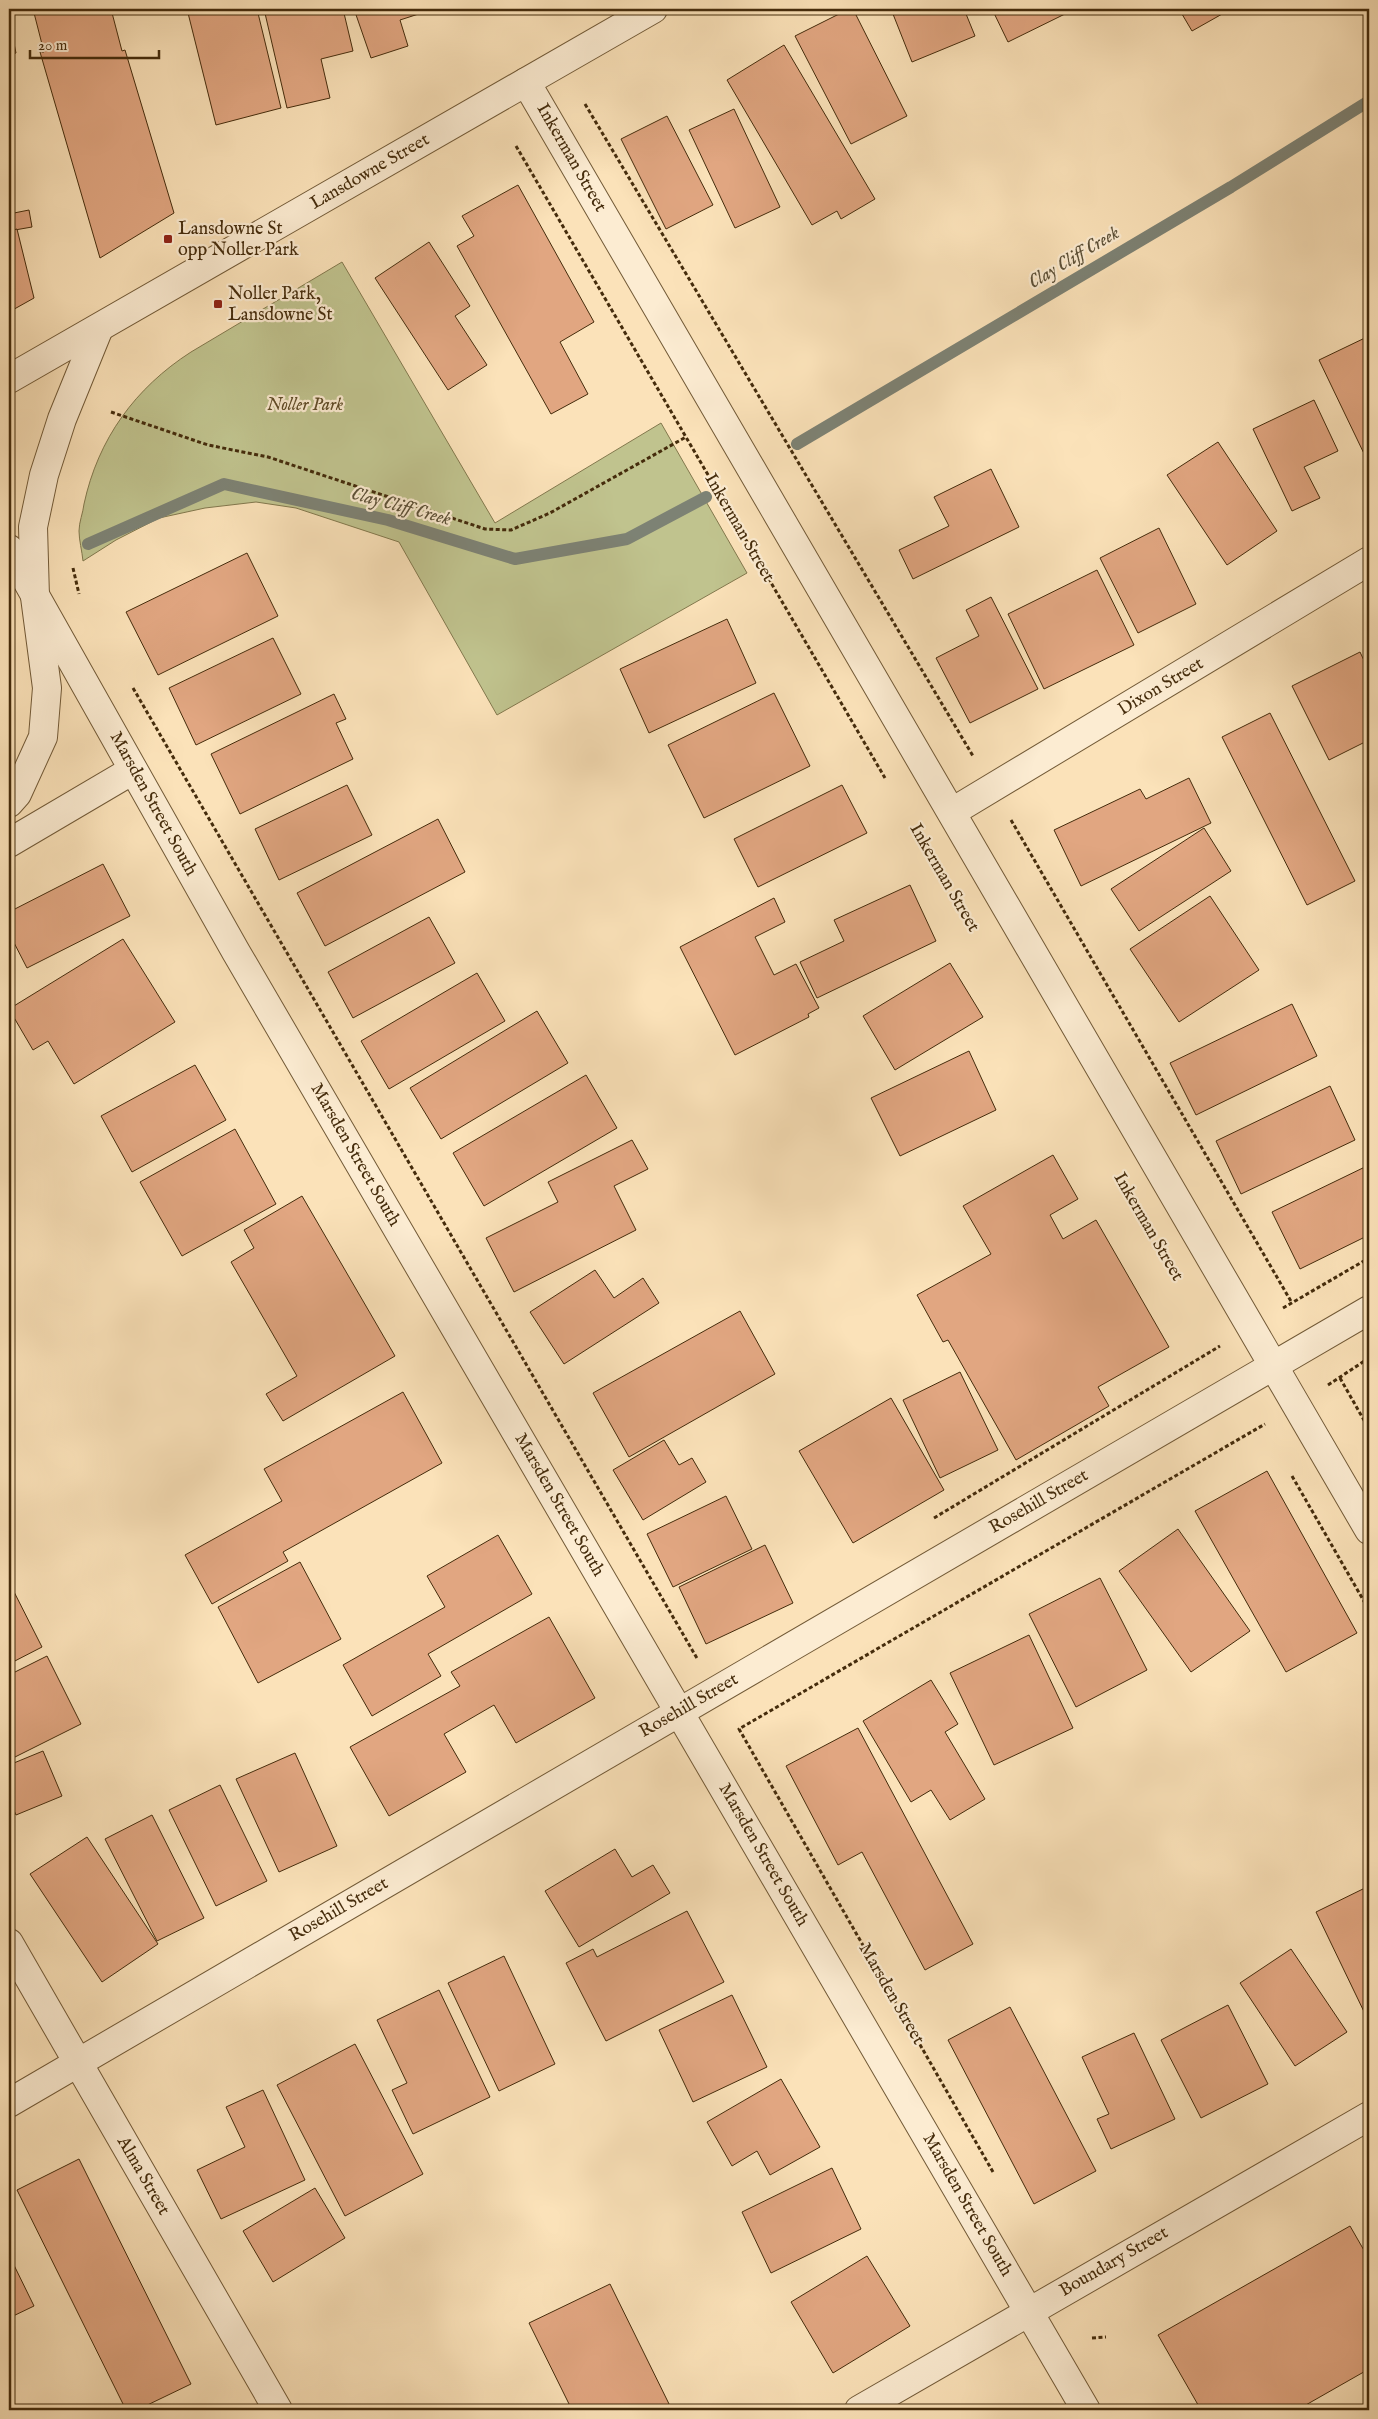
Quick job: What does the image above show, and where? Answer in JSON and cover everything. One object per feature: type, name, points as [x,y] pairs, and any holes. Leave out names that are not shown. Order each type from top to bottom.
[{"type":"street","name":"Lansdowne Street","points":[[9,379],[653,9]]},
{"type":"street","name":"Inkerman Street","points":[[526,82],[1252,1326],[1296,1406],[1369,1530]]},
{"type":"street","points":[[9,804],[17,794],[43,737],[47,688],[35,597],[33,527],[44,475],[62,419],[99,328]]},
{"type":"street","points":[[9,549],[35,597]]},
{"type":"street","name":"Dixon Street","points":[[952,812],[1369,561]]},
{"type":"street","name":"Marsden Street South","points":[[35,597],[236,952],[1086,2410]]},
{"type":"street","points":[[9,843],[134,770]]},
{"type":"street","name":"Rosehill Street","points":[[9,2103],[1369,1310]]},
{"type":"street","name":"Alma Street","points":[[9,1943],[278,2410]]},
{"type":"street","name":"Boundary Street","points":[[859,2410],[1369,2116]]},
{"type":"path","points":[[585,104],[992,788],[1292,1303]]},
{"type":"path","name":"Inkerman Street","points":[[516,146],[886,780]]},
{"type":"path","points":[[111,412],[208,445],[268,457],[485,529],[511,530],[550,513],[686,437]]},
{"type":"path","points":[[72,561],[79,595]]},
{"type":"path","points":[[129,681],[698,1660],[706,1655]]},
{"type":"path","points":[[928,1522],[1252,1326],[1369,1258]]},
{"type":"path","points":[[1213,1339],[1267,1434]]},
{"type":"path","points":[[1262,1425],[1296,1406],[1369,1358]]},
{"type":"path","points":[[1340,1378],[1369,1429]]},
{"type":"path","name":"Marsden Street","points":[[994,2174],[739,1729],[1262,1425]]},
{"type":"path","points":[[1287,1467],[1369,1610]]},
{"type":"path","points":[[1092,2338],[1106,2337]]},
{"type":"green space","name":"Noller Park","points":[[342,262],[495,523],[661,423],[747,573],[497,715],[399,542],[296,508],[256,502],[205,508],[159,518],[116,540],[83,561],[79,528],[90,480],[109,437],[136,399],[171,366],[191,352]]},
{"type":"building","points":[[33,9],[111,9],[122,51],[125,50],[174,213],[100,258],[40,52],[44,52]]},
{"type":"building","points":[[187,9],[257,9],[281,108],[216,125]]},
{"type":"building","points":[[264,9],[343,9],[353,51],[321,59],[330,98],[287,108]]},
{"type":"building","points":[[354,9],[434,9],[400,20],[408,46],[371,58]]},
{"type":"building","points":[[849,9],[853,9],[907,116],[851,144],[795,36]]},
{"type":"building","points":[[891,9],[964,9],[975,36],[912,62]]},
{"type":"building","points":[[992,9],[1067,9],[1069,12],[1008,42]]},
{"type":"building","points":[[1179,9],[1231,9],[1192,31]]},
{"type":"building","points":[[9,20],[16,53],[9,55]]},
{"type":"building","points":[[784,45],[875,199],[841,219],[837,211],[812,225],[727,80]]},
{"type":"building","points":[[734,109],[780,207],[735,228],[689,130]]},
{"type":"building","points":[[667,116],[713,205],[666,229],[621,139]]},
{"type":"building","points":[[518,185],[594,322],[560,342],[588,394],[551,414],[457,246],[474,236],[462,216]]},
{"type":"building","points":[[29,210],[32,227],[9,231],[9,214]]},
{"type":"building","points":[[17,229],[34,298],[9,312],[9,231]]},
{"type":"building","points":[[429,242],[470,306],[455,316],[487,365],[448,390],[375,278]]},
{"type":"building","points":[[1369,336],[1369,464],[1319,360]]},
{"type":"building","points":[[1314,400],[1338,451],[1304,467],[1320,498],[1292,511],[1253,429]]},
{"type":"building","points":[[1218,442],[1277,531],[1227,565],[1167,475]]},
{"type":"building","points":[[991,469],[1019,527],[913,579],[899,550],[949,526],[934,497]]},
{"type":"building","points":[[1159,528],[1196,604],[1138,633],[1100,558]]},
{"type":"building","points":[[247,553],[278,616],[158,675],[126,612]]},
{"type":"building","points":[[1097,570],[1134,645],[1044,689],[1008,614]]},
{"type":"building","points":[[991,597],[1038,689],[970,723],[936,658],[979,636],[966,610]]},
{"type":"building","points":[[727,619],[756,683],[649,733],[620,669]]},
{"type":"building","points":[[273,638],[301,694],[196,745],[169,688]]},
{"type":"building","points":[[1360,652],[1369,671],[1369,740],[1329,760],[1292,686]]},
{"type":"building","points":[[774,693],[810,766],[704,818],[668,745]]},
{"type":"building","points":[[334,694],[346,719],[336,723],[353,759],[240,814],[211,754]]},
{"type":"building","points":[[1270,713],[1355,881],[1307,905],[1222,737]]},
{"type":"building","points":[[1189,778],[1211,823],[1081,886],[1054,830],[1140,789],[1146,799]]},
{"type":"building","points":[[347,785],[372,835],[279,880],[255,829]]},
{"type":"building","points":[[842,785],[867,833],[758,887],[734,839]]},
{"type":"building","points":[[438,819],[465,872],[325,946],[297,893]]},
{"type":"building","points":[[1204,828],[1231,871],[1139,931],[1111,889]]},
{"type":"building","points":[[103,864],[130,916],[27,968],[9,933],[9,912]]},
{"type":"building","points":[[910,885],[936,941],[817,998],[800,962],[844,941],[834,920]]},
{"type":"building","points":[[1210,896],[1259,970],[1179,1022],[1130,949]]},
{"type":"building","points":[[774,898],[785,922],[755,937],[774,975],[796,964],[819,1008],[808,1014],[809,1017],[735,1055],[680,947]]},
{"type":"building","points":[[429,917],[455,963],[353,1018],[328,972]]},
{"type":"building","points":[[123,939],[175,1022],[74,1084],[48,1041],[33,1050],[9,1009]]},
{"type":"building","points":[[950,963],[983,1017],[895,1070],[863,1016]]},
{"type":"building","points":[[477,973],[505,1021],[389,1089],[361,1041]]},
{"type":"building","points":[[1292,1004],[1317,1056],[1196,1115],[1170,1063]]},
{"type":"building","points":[[537,1011],[568,1063],[441,1139],[410,1088]]},
{"type":"building","points":[[969,1051],[996,1110],[900,1156],[871,1098]]},
{"type":"building","points":[[195,1065],[226,1120],[132,1172],[101,1116]]},
{"type":"building","points":[[586,1075],[617,1128],[484,1206],[453,1153]]},
{"type":"building","points":[[1330,1086],[1355,1140],[1241,1194],[1216,1141]]},
{"type":"building","points":[[235,1129],[276,1204],[182,1256],[140,1182]]},
{"type":"building","points":[[632,1140],[648,1169],[614,1186],[636,1230],[514,1292],[486,1238],[558,1202],[548,1182]]},
{"type":"building","points":[[1053,1155],[1078,1199],[1050,1215],[1063,1239],[1096,1220],[1169,1347],[1098,1387],[1109,1406],[1016,1460],[948,1340],[943,1342],[917,1295],[991,1254],[963,1206]]},
{"type":"building","points":[[1369,1165],[1369,1235],[1300,1269],[1272,1212]]},
{"type":"building","points":[[302,1196],[395,1356],[283,1421],[266,1394],[297,1376],[231,1262],[254,1248],[244,1230]]},
{"type":"building","points":[[595,1270],[614,1298],[643,1278],[659,1303],[564,1364],[530,1312]]},
{"type":"building","points":[[740,1311],[775,1374],[629,1457],[593,1393]]},
{"type":"building","points":[[960,1372],[998,1450],[940,1478],[903,1400]]},
{"type":"building","points":[[403,1392],[442,1463],[283,1552],[288,1561],[212,1604],[185,1555],[282,1501],[264,1469]]},
{"type":"building","points":[[891,1398],[944,1490],[853,1543],[799,1451]]},
{"type":"building","points":[[664,1440],[679,1465],[692,1458],[706,1482],[643,1520],[613,1470]]},
{"type":"building","points":[[1267,1471],[1357,1633],[1286,1672],[1195,1511]]},
{"type":"building","points":[[726,1496],[752,1549],[673,1587],[647,1534]]},
{"type":"building","points":[[1178,1529],[1250,1631],[1191,1672],[1119,1571]]},
{"type":"building","points":[[498,1535],[532,1594],[428,1654],[441,1676],[372,1716],[343,1665],[445,1607],[427,1576]]},
{"type":"building","points":[[765,1545],[793,1603],[706,1644],[679,1587]]},
{"type":"building","points":[[300,1562],[341,1639],[258,1683],[218,1607]]},
{"type":"building","points":[[1100,1578],[1147,1670],[1076,1707],[1029,1614]]},
{"type":"building","points":[[9,1582],[42,1647],[9,1664]]},
{"type":"building","points":[[549,1617],[595,1698],[516,1743],[494,1705],[444,1734],[466,1772],[389,1816],[350,1747],[460,1686],[451,1672]]},
{"type":"building","points":[[1029,1635],[1073,1728],[994,1765],[950,1673]]},
{"type":"building","points":[[47,1656],[81,1724],[9,1760],[9,1675]]},
{"type":"building","points":[[931,1680],[958,1724],[945,1732],[985,1799],[950,1820],[931,1790],[911,1802],[863,1721]]},
{"type":"building","points":[[858,1728],[973,1944],[925,1970],[862,1852],[838,1865],[786,1766]]},
{"type":"building","points":[[43,1751],[62,1796],[16,1815],[9,1799],[9,1765]]},
{"type":"building","points":[[295,1753],[337,1846],[279,1872],[236,1779]]},
{"type":"building","points":[[220,1785],[267,1881],[216,1906],[169,1810]]},
{"type":"building","points":[[152,1815],[204,1918],[157,1941],[105,1839]]},
{"type":"building","points":[[87,1837],[158,1944],[102,1982],[30,1874]]},
{"type":"building","points":[[615,1849],[632,1877],[653,1865],[670,1893],[579,1947],[545,1891]]},
{"type":"building","points":[[1369,1886],[1369,2019],[1368,2020],[1316,1912]]},
{"type":"building","points":[[687,1911],[724,1982],[606,2041],[566,1963],[593,1949],[597,1957]]},
{"type":"building","points":[[1291,1949],[1347,2032],[1295,2066],[1240,1983]]},
{"type":"building","points":[[504,1956],[555,2064],[499,2091],[448,1983]]},
{"type":"building","points":[[439,1990],[490,2097],[413,2134],[392,2090],[407,2083],[377,2020]]},
{"type":"building","points":[[732,1995],[767,2067],[693,2102],[659,2030]]},
{"type":"building","points":[[1228,2005],[1268,2084],[1201,2118],[1161,2040]]},
{"type":"building","points":[[1010,2007],[1096,2171],[1034,2204],[948,2040]]},
{"type":"building","points":[[1134,2033],[1175,2119],[1111,2149],[1097,2119],[1109,2114],[1082,2057]]},
{"type":"building","points":[[355,2044],[423,2174],[345,2216],[277,2085]]},
{"type":"building","points":[[781,2079],[820,2147],[770,2175],[757,2151],[732,2166],[707,2122]]},
{"type":"building","points":[[263,2090],[305,2180],[221,2219],[197,2170],[245,2147],[226,2107]]},
{"type":"building","points":[[79,2159],[191,2384],[137,2410],[126,2410],[17,2190]]},
{"type":"building","points":[[832,2168],[861,2229],[771,2273],[742,2212]]},
{"type":"building","points":[[315,2188],[345,2238],[273,2282],[243,2231]]},
{"type":"building","points":[[1350,2226],[1369,2259],[1369,2369],[1297,2410],[1201,2410],[1158,2335]]},
{"type":"building","points":[[867,2256],[910,2326],[833,2373],[791,2302]]},
{"type":"building","points":[[9,2258],[34,2306],[9,2318]]},
{"type":"building","points":[[610,2284],[672,2410],[572,2410],[529,2323]]},
{"type":"waterway","name":"Clay Cliff Creek","points":[[797,444],[1231,187],[1369,101]]},
{"type":"waterway","name":"Clay Cliff Creek","points":[[88,544],[224,484],[388,520],[515,559],[627,539],[706,497]]},
{"type":"place","name":"Lansdowne St opp Noller Park","points":[[168,239]]},
{"type":"place","name":"Noller Park, Lansdowne St","points":[[218,304]]}]
